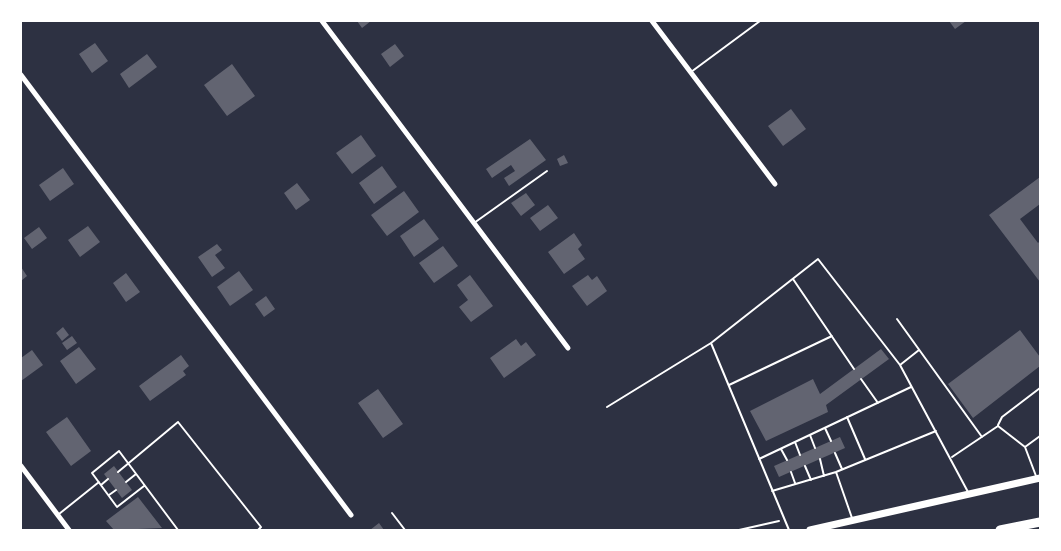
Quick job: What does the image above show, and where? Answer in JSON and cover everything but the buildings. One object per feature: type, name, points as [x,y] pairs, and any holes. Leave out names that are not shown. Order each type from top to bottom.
[{"type":"highway","points":[[1000,530],[1040,522]]},
{"type":"main road","points":[[810,530],[1038,479]]},
{"type":"street","points":[[322,21],[568,348]]},
{"type":"street","points":[[652,21],[775,184]]},
{"type":"street","points":[[21,75],[351,515]]},
{"type":"street","points":[[21,466],[69,530]]},
{"type":"lane","points":[[691,72],[760,21]]},
{"type":"lane","points":[[474,224],[547,171]]},
{"type":"lane","points":[[606,407],[711,343],[818,259],[900,365],[969,494]]},
{"type":"lane","points":[[793,279],[854,369]]},
{"type":"lane","points":[[897,319],[982,437]]},
{"type":"lane","points":[[729,385],[832,336]]},
{"type":"lane","points":[[711,343],[789,530]]},
{"type":"lane","points":[[900,365],[919,350]]},
{"type":"lane","points":[[861,379],[878,403]]},
{"type":"lane","points":[[759,459],[911,387]]},
{"type":"lane","points":[[951,457],[998,426],[1002,417],[1040,388]]},
{"type":"lane","points":[[847,417],[865,460]]},
{"type":"lane","points":[[118,472],[178,422],[261,527],[258,530]]},
{"type":"lane","points":[[998,426],[1025,447],[1038,479]]},
{"type":"lane","points":[[825,428],[831,441]]},
{"type":"lane","points":[[772,491],[842,470],[937,431]]},
{"type":"lane","points":[[810,435],[815,448]]},
{"type":"lane","points":[[1025,447],[1040,436]]},
{"type":"lane","points":[[795,442],[800,455]]},
{"type":"lane","points":[[781,449],[787,460]]},
{"type":"lane","points":[[144,486],[117,507],[92,473],[119,451],[178,530]]},
{"type":"lane","points":[[835,453],[842,470]]},
{"type":"lane","points":[[820,459],[824,476]]},
{"type":"lane","points":[[805,466],[811,480]]},
{"type":"lane","points":[[791,472],[795,484]]},
{"type":"lane","points":[[836,472],[853,520]]},
{"type":"lane","points":[[126,482],[136,474]]},
{"type":"lane","points":[[57,515],[108,479]]},
{"type":"lane","points":[[109,495],[116,490]]},
{"type":"lane","points":[[392,513],[405,530]]},
{"type":"path","points":[[739,530],[785,520]]}]
